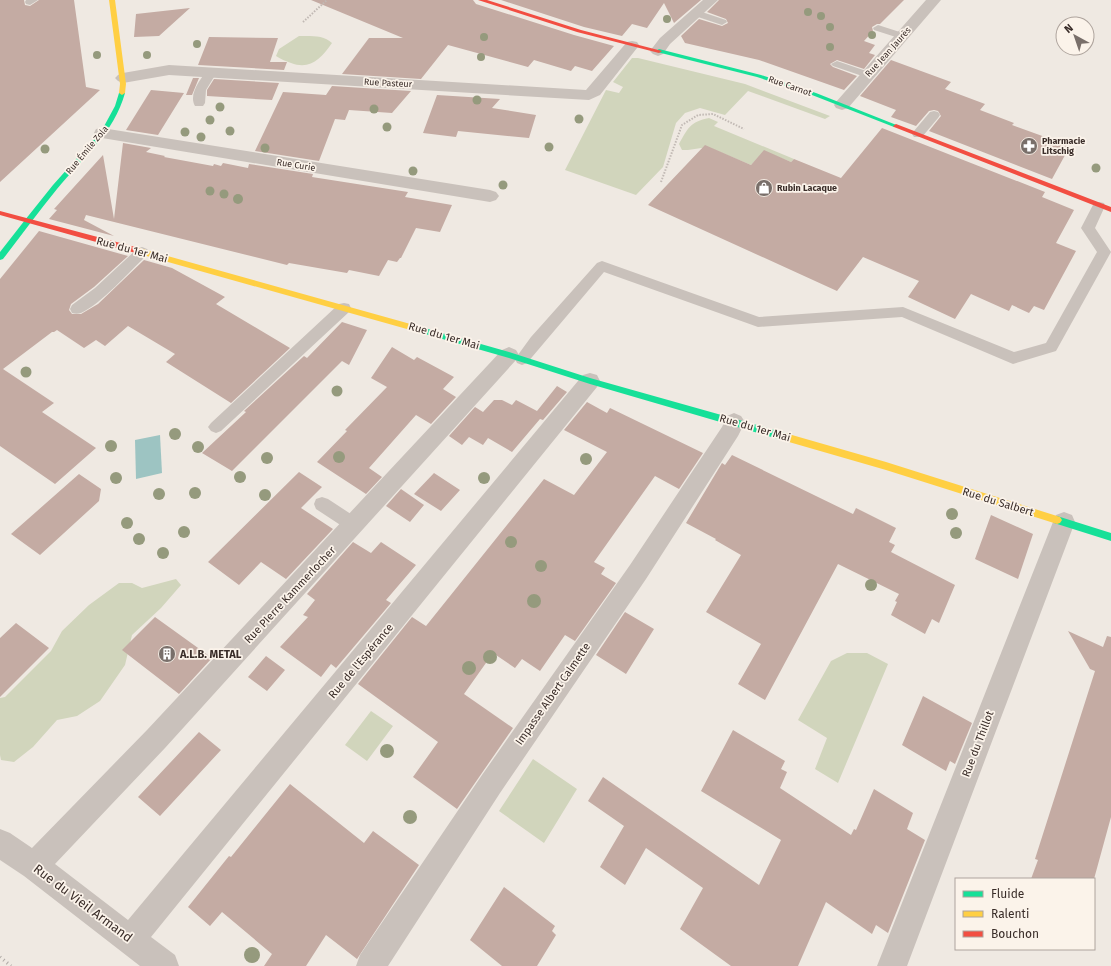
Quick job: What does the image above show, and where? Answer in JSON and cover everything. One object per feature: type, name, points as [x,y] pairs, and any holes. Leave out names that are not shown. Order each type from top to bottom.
[{"type":"street","name":"Rue Émile Zola","points":[[0,257],[27,221],[102,133],[114,116],[120,102],[122,78],[112,0]]},
{"type":"street","name":"Rue Carnot","points":[[481,0],[543,21],[632,45],[759,76],[842,105],[1100,206]]},
{"type":"street","points":[[658,51],[665,41],[711,0]]},
{"type":"street","name":"Rue Jean Jaurès","points":[[842,105],[934,0]]},
{"type":"street","name":"Rue Pasteur","points":[[122,78],[169,70],[588,94],[594,92],[632,45]]},
{"type":"street","name":"Rue Curie","points":[[102,133],[490,196]]},
{"type":"street","name":"Rue du 1er Mai","points":[[0,214],[344,308],[886,466]]},
{"type":"street","name":"Rue PIerre Kammerlocher","points":[[34,866],[156,740],[354,525],[516,357]]},
{"type":"street","name":"Rue de l'Espérance","points":[[130,940],[540,444],[590,380]]},
{"type":"street","name":"Impasse Albert Calmette","points":[[371,966],[491,784],[638,572],[731,430],[734,422]]},
{"type":"street","name":"Rue du Salbert","points":[[886,466],[1111,537]]},
{"type":"street","name":"Rue du Thillot","points":[[892,966],[1064,522]]},
{"type":"street","name":"Rue du Vieil Armand","points":[[0,843],[34,866],[164,966]]},
{"type":"lane","points":[[696,13],[722,22]]},
{"type":"lane","points":[[878,28],[902,36]]},
{"type":"lane","points":[[837,64],[868,75]]},
{"type":"lane","points":[[199,103],[200,90],[210,72]]},
{"type":"lane","points":[[918,134],[934,115]]},
{"type":"lane","points":[[516,357],[536,341],[602,266],[758,322],[903,312],[1013,358],[1051,347],[1086,287],[1104,252],[1088,228],[1100,206]]},
{"type":"lane","points":[[77,309],[100,292],[142,252]]},
{"type":"lane","points":[[216,426],[344,308]]},
{"type":"lane","points":[[322,504],[354,525]]},
{"type":"path","points":[[303,22],[327,0]]},
{"type":"path","points":[[661,182],[682,125],[698,115],[713,114],[744,129]]},
{"type":"green space","points":[[299,36],[321,37],[332,43],[324,54],[309,64],[298,65],[285,61],[276,56],[279,49]]},
{"type":"green space","points":[[632,58],[638,58],[745,84],[830,116],[825,119],[748,91],[725,115],[700,108],[685,113],[676,123],[663,167],[636,195],[565,170],[606,90],[619,93],[623,87],[613,82]]},
{"type":"green space","points":[[709,118],[718,122],[714,126],[794,159],[791,162],[764,151],[751,165],[708,147],[682,150],[679,144],[690,126]]},
{"type":"green space","points":[[176,579],[181,585],[161,608],[132,635],[125,665],[100,701],[77,716],[57,720],[33,747],[14,762],[1,760],[0,698],[5,697],[51,651],[62,631],[89,605],[119,583],[132,583],[142,588]]},
{"type":"green space","points":[[847,653],[867,653],[888,664],[838,783],[815,769],[827,738],[798,720],[831,661]]},
{"type":"green space","points":[[371,711],[393,726],[367,761],[345,745]]},
{"type":"green space","points":[[533,759],[577,789],[544,843],[499,811]]},
{"type":"water","points":[[160,435],[162,473],[136,479],[135,440]]},
{"type":"building","points":[[0,0],[24,0],[25,5],[30,6],[39,0],[74,0],[86,87],[100,90],[0,182]]},
{"type":"building","points":[[311,0],[473,0],[476,4],[614,46],[592,71],[575,66],[571,71],[534,60],[528,67],[448,45],[421,79],[342,74],[369,38],[403,38]]},
{"type":"building","points":[[501,0],[701,0],[674,23],[664,3],[647,28],[632,24],[622,36],[584,27]]},
{"type":"building","points":[[719,0],[904,0],[880,24],[872,27],[873,31],[864,41],[875,45],[869,53],[875,55],[864,69],[837,60],[830,64],[833,67],[857,76],[844,90],[759,60],[685,43],[681,36],[699,19],[722,26],[728,23],[726,19],[707,12]]},
{"type":"building","points":[[190,8],[159,36],[134,37],[136,14]]},
{"type":"building","points":[[209,37],[278,38],[270,62],[287,62],[284,70],[198,65]]},
{"type":"building","points":[[891,60],[951,82],[945,89],[985,104],[980,110],[1014,123],[1012,125],[1070,146],[1052,179],[929,131],[941,116],[938,111],[929,111],[916,126],[891,117],[896,110],[860,96]]},
{"type":"building","points":[[193,78],[199,78],[192,95],[186,95]]},
{"type":"building","points":[[214,79],[279,83],[272,100],[207,96],[207,90]]},
{"type":"building","points":[[332,86],[411,91],[392,113],[349,110],[345,120],[335,119],[319,161],[255,151],[283,92],[326,95]]},
{"type":"building","points":[[151,90],[184,93],[158,135],[126,130]]},
{"type":"building","points":[[437,95],[500,99],[492,108],[536,115],[529,138],[458,131],[456,137],[423,133]]},
{"type":"building","points":[[882,128],[1045,192],[1042,197],[1074,210],[1056,243],[1076,251],[1044,310],[1034,306],[1029,313],[1012,305],[1009,311],[971,294],[955,319],[908,297],[919,281],[863,257],[837,291],[648,205],[705,145],[751,165],[764,150],[791,162],[794,159],[841,178]]},
{"type":"building","points":[[123,143],[151,148],[146,152],[165,156],[164,157],[213,166],[214,164],[221,166],[223,163],[248,168],[249,164],[313,174],[312,177],[408,192],[405,197],[452,205],[440,232],[416,228],[401,258],[397,262],[388,260],[379,276],[349,270],[347,273],[289,263],[287,265],[86,215],[84,220],[114,236],[49,219],[57,210],[54,209],[103,155],[114,219]]},
{"type":"building","points":[[39,231],[128,256],[94,287],[71,304],[69,310],[72,314],[81,314],[98,304],[144,260],[172,268],[225,297],[216,304],[290,348],[231,403],[166,362],[175,354],[128,326],[105,346],[96,340],[84,348],[57,330],[52,332],[3,369],[54,403],[42,412],[96,448],[55,484],[0,446],[0,279]]},
{"type":"building","points":[[342,322],[367,330],[349,365],[342,361],[232,471],[202,453],[246,412],[244,411],[304,356],[307,358]]},
{"type":"building","points":[[392,347],[414,360],[417,357],[454,377],[443,389],[456,397],[431,424],[416,415],[369,468],[382,477],[366,494],[317,462],[347,431],[345,430],[387,387],[371,378]]},
{"type":"building","points":[[557,386],[567,392],[543,420],[540,419],[512,452],[488,438],[483,445],[469,437],[462,445],[449,436],[475,407],[483,412],[494,400],[502,400],[512,405],[516,400],[537,411]]},
{"type":"building","points":[[587,402],[607,413],[610,408],[703,453],[679,489],[655,476],[594,562],[605,568],[601,574],[616,583],[575,641],[565,635],[540,671],[522,659],[515,668],[493,653],[464,694],[513,728],[457,809],[413,777],[438,742],[358,684],[412,617],[426,626],[544,479],[574,495],[607,452],[564,430]]},
{"type":"building","points":[[732,455],[853,514],[856,508],[896,528],[889,542],[895,545],[891,552],[955,585],[939,623],[932,619],[925,634],[891,615],[897,602],[895,601],[899,594],[838,564],[765,700],[738,684],[761,644],[706,612],[741,555],[715,540],[716,539],[686,523],[722,463],[725,465]]},
{"type":"building","points":[[299,472],[322,487],[301,508],[333,529],[286,579],[261,562],[239,585],[208,562]]},
{"type":"building","points":[[434,473],[460,490],[441,511],[414,494]]},
{"type":"building","points":[[79,474],[101,489],[99,501],[40,555],[11,534]]},
{"type":"building","points":[[401,489],[424,505],[410,522],[386,506]]},
{"type":"building","points":[[991,515],[1033,534],[1018,579],[975,559]]},
{"type":"building","points":[[353,542],[371,553],[381,542],[416,565],[386,600],[391,603],[336,668],[331,664],[321,677],[280,647],[308,617],[303,615],[315,600],[307,594]]},
{"type":"building","points":[[625,612],[654,629],[626,674],[596,655]]},
{"type":"building","name":"A.L.B. METAL","points":[[155,617],[212,658],[179,694],[122,650]]},
{"type":"building","points":[[16,623],[49,648],[0,697],[0,638]]},
{"type":"building","points":[[1068,631],[1103,647],[1107,636],[1111,637],[1111,817],[1094,878],[1031,878],[1038,860],[1035,859],[1095,671],[1090,669]]},
{"type":"building","points":[[266,656],[285,670],[267,691],[248,677]]},
{"type":"building","points":[[923,696],[972,723],[955,764],[950,761],[946,771],[902,745]]},
{"type":"building","points":[[733,730],[785,761],[781,769],[787,772],[780,788],[851,835],[854,829],[856,830],[874,789],[913,813],[907,829],[925,840],[888,933],[876,925],[872,934],[826,902],[798,966],[731,966],[680,929],[703,888],[646,848],[625,885],[600,867],[624,826],[588,801],[603,777],[759,885],[781,840],[701,791]]},
{"type":"building","points":[[199,732],[221,750],[160,816],[138,797]]},
{"type":"building","points":[[290,784],[364,843],[373,831],[419,865],[357,959],[326,935],[306,966],[264,966],[272,954],[222,912],[210,926],[188,907]]},
{"type":"building","points":[[504,887],[555,926],[552,931],[556,935],[537,966],[502,966],[470,940]]},
{"type":"railway","points":[[0,957],[11,966]]},
{"type":"traffic: fast","points":[[659,51],[759,76],[814,94],[896,126]]},
{"type":"traffic: fast","points":[[0,257],[55,187],[104,131],[112,119],[122,93]]},
{"type":"traffic: fast","points":[[414,328],[509,355],[590,381],[785,437]]},
{"type":"traffic: fast","points":[[1057,520],[1111,537]]},
{"type":"traffic: slow","points":[[112,0],[123,84],[122,93]]},
{"type":"traffic: slow","points":[[139,251],[414,328]]},
{"type":"traffic: slow","points":[[785,437],[886,466],[1057,520]]},
{"type":"traffic: jam","points":[[481,0],[579,31],[659,51]]},
{"type":"traffic: jam","points":[[896,126],[1111,210]]},
{"type":"traffic: jam","points":[[0,213],[139,251]]},
{"type":"place","name":"Pharmacie Litschig","points":[[1029,146]]},
{"type":"place","name":"Rubin Lacaque","points":[[764,188]]},
{"type":"place","name":"A.L.B. METAL","points":[[167,654]]}]
